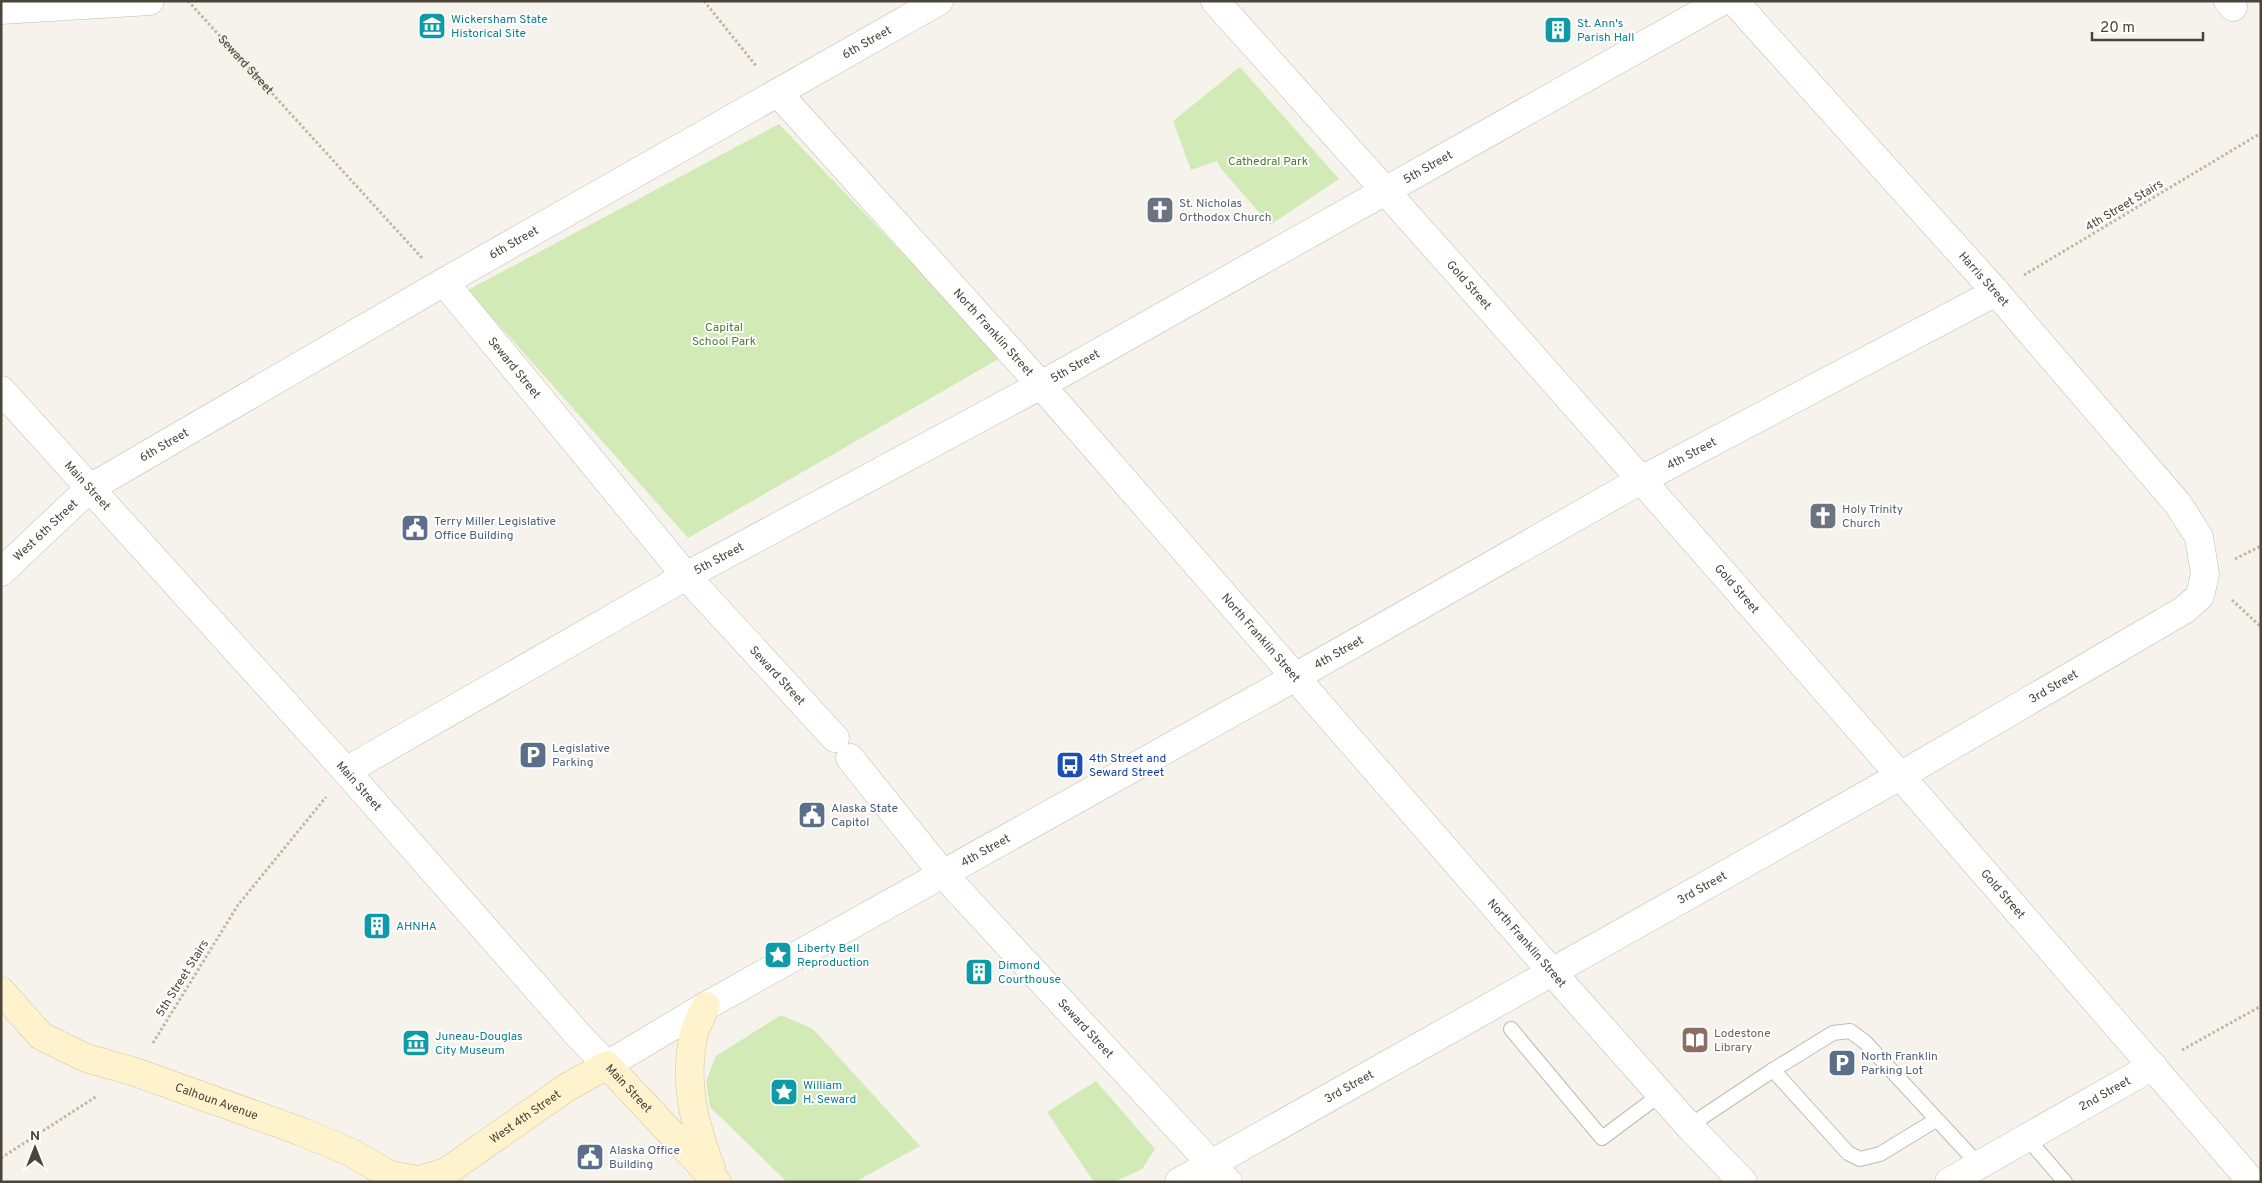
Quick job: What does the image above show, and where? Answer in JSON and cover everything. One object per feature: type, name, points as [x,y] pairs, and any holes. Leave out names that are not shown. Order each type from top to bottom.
[{"type":"main road","name":"Calhoun Avenue","points":[[1,991],[41,1036],[86,1058],[135,1072],[300,1131],[350,1152],[390,1175],[419,1180],[446,1172]]},
{"type":"main road","points":[[706,1006],[694,1033],[690,1088],[696,1130],[717,1181]]},
{"type":"main road","name":"West 4th Street","points":[[446,1172],[566,1088],[607,1065]]},
{"type":"main road","name":"Main Street","points":[[607,1065],[717,1181]]},
{"type":"street","points":[[1,10],[150,1]]},
{"type":"street","name":"6th Street","points":[[90,488],[444,282],[939,1]]},
{"type":"street","name":"Gold Street","points":[[1215,1],[1641,480],[2252,1182]]},
{"type":"street","name":"5th Street","points":[[346,771],[686,576],[1040,385],[1722,1]]},
{"type":"street","name":"Harris Street","points":[[1734,1],[1996,292],[2178,504],[2199,537],[2205,574]]},
{"type":"street","name":"North Franklin Street","points":[[778,93],[1040,385],[1552,972],[1689,1126],[1743,1182]]},
{"type":"street","name":"Seward Street","points":[[444,282],[686,576],[843,748],[943,874],[1220,1173]]},
{"type":"street","name":"4th Street","points":[[607,1065],[706,1006],[1295,677],[1641,480],[1996,292]]},
{"type":"street","name":"Main Street","points":[[1,390],[346,771],[579,1036],[607,1065]]},
{"type":"street","name":"West 6th Street","points":[[1,572],[90,488]]},
{"type":"street","name":"3rd Street","points":[[1179,1182],[1220,1173],[1552,972],[1900,776],[2184,610],[2200,596],[2205,574]]},
{"type":"street","name":"2nd Street","points":[[1949,1182],[2153,1066]]},
{"type":"lane","points":[[1511,1028],[1602,1138],[1661,1094]]},
{"type":"lane","points":[[1689,1126],[1833,1033],[1850,1031],[1865,1042],[1979,1165]]},
{"type":"lane","points":[[1773,1070],[1848,1153],[1860,1159],[1880,1154],[1936,1120]]},
{"type":"lane","points":[[2027,1138],[2064,1182]]},
{"type":"path","name":"Seward Street","points":[[188,1],[444,282]]},
{"type":"path","points":[[704,1],[778,93]]},
{"type":"path","name":"4th Street Stairs","points":[[1996,292],[2261,133]]},
{"type":"path","name":"5th Street Stairs","points":[[1,1158],[135,1072],[238,905],[346,771]]},
{"type":"path","points":[[2153,1066],[2261,1006]]},
{"type":"green space","name":"Cathedral Park","points":[[1240,67],[1339,179],[1270,225],[1222,170],[1217,161],[1191,170],[1173,121]]},
{"type":"green space","name":"Capital School Park","points":[[779,124],[1002,357],[688,538],[468,290]]},
{"type":"green space","points":[[781,1015],[813,1029],[920,1146],[855,1182],[787,1182],[710,1107],[706,1081],[716,1056]]},
{"type":"green space","points":[[1096,1081],[1155,1149],[1142,1169],[1114,1182],[1094,1182],[1047,1112]]},
{"type":"place","name":"Wickersham State Historical Site","points":[[432,26]]},
{"type":"place","name":"St. Ann's Parish Hall","points":[[1558,30]]},
{"type":"place","name":"St. Nicholas Orthodox Church","points":[[1160,210]]},
{"type":"place","name":"Holy Trinity Church","points":[[1823,516]]},
{"type":"place","name":"Terry Miller Legislative Office Building","points":[[415,528]]},
{"type":"place","name":"Legislative Parking","points":[[533,755]]},
{"type":"place","name":"4th Street and Seward Street","points":[[1070,765]]},
{"type":"place","name":"Alaska State Capitol","points":[[812,815]]},
{"type":"place","name":"AHNHA","points":[[377,926]]},
{"type":"place","name":"Liberty Bell Reproduction","points":[[778,955]]},
{"type":"place","name":"Dimond Courthouse","points":[[979,972]]},
{"type":"place","name":"Lodestone Library","points":[[1695,1040]]},
{"type":"place","name":"Juneau-Douglas City Museum","points":[[416,1043]]},
{"type":"place","name":"North Franklin Parking Lot","points":[[1842,1063]]},
{"type":"place","name":"William H. Seward","points":[[784,1092]]},
{"type":"place","name":"Alaska Office Building","points":[[590,1157]]}]
